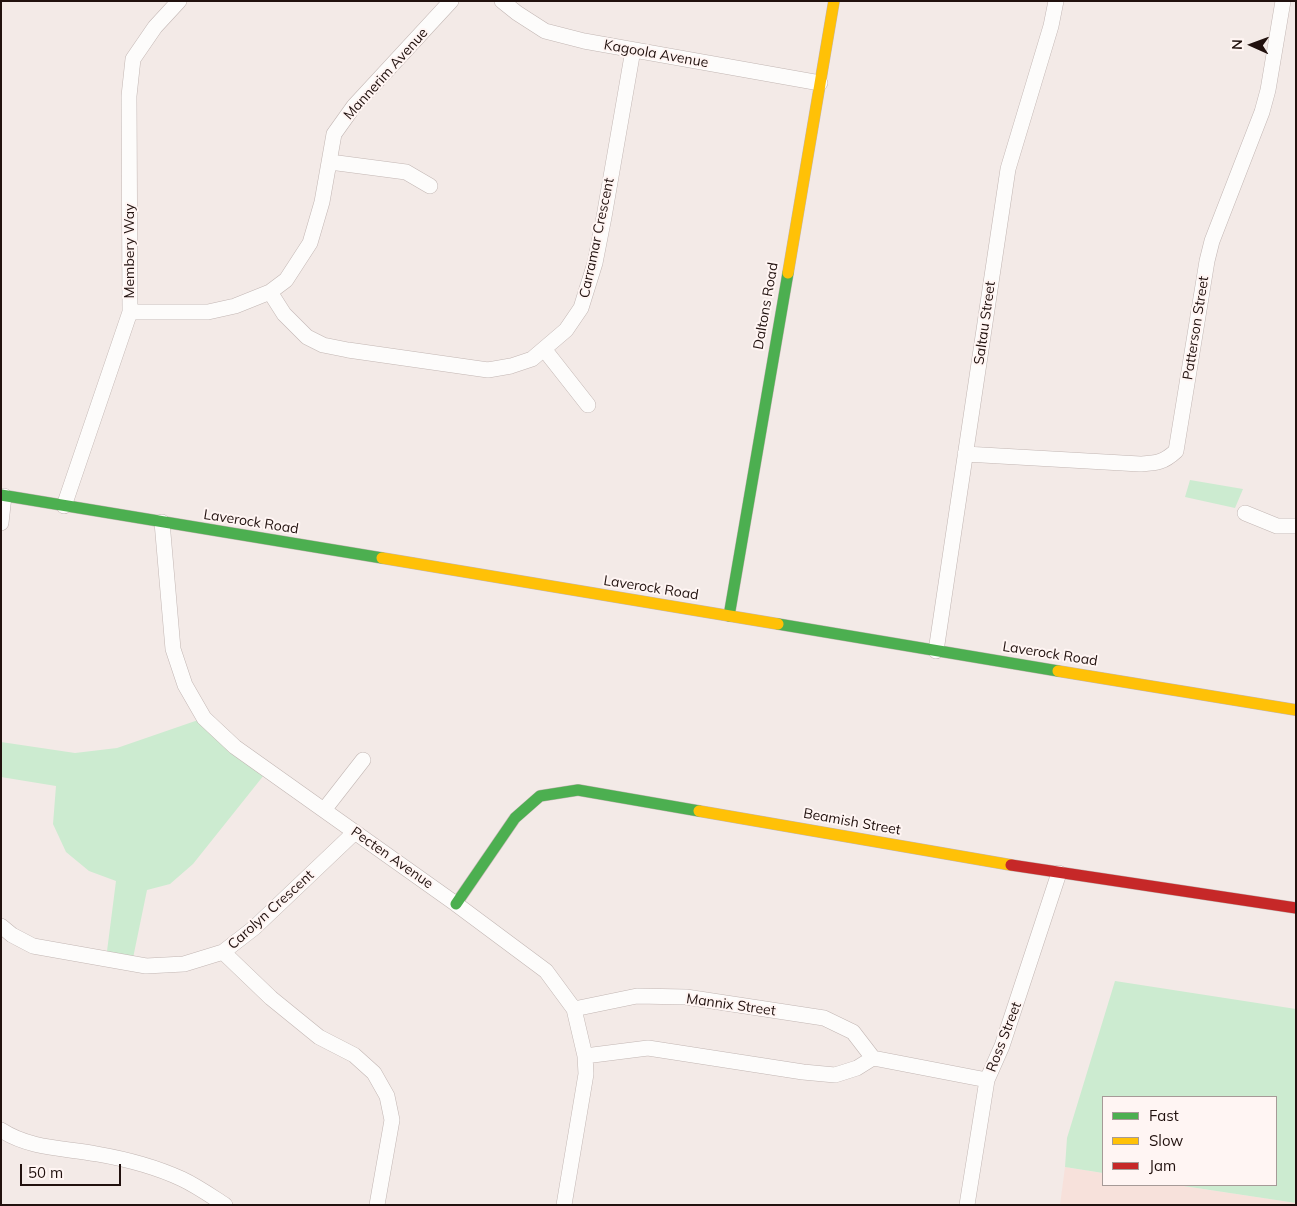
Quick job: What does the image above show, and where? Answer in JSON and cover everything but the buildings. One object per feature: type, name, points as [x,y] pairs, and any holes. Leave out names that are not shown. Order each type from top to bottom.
[{"type":"street","name":"Membery Way","points":[[64,506],[130,312],[129,96],[133,58],[155,27],[179,1]]},
{"type":"street","name":"Mannerim Avenue","points":[[130,312],[208,312],[235,306],[270,292],[286,280],[310,243],[322,202],[334,134],[354,106],[451,1]]},
{"type":"street","name":"Kagoola Avenue","points":[[502,1],[545,31],[584,41],[820,83]]},
{"type":"street","name":"Daltons Road","points":[[729,616],[834,1]]},
{"type":"street","name":"Saltau Street","points":[[936,651],[1008,169],[1051,26],[1056,1]]},
{"type":"street","name":"Patterson Street","points":[[965,454],[1140,464],[1167,460],[1176,452],[1207,261],[1212,241],[1264,105],[1283,1]]},
{"type":"street","name":"Carramar Crescent","points":[[270,292],[284,314],[307,337],[323,344],[348,350],[488,370],[511,366],[532,359],[566,330],[582,308],[604,217],[633,50]]},
{"type":"street","points":[[330,162],[406,172],[430,186]]},
{"type":"street","points":[[544,349],[588,405]]},
{"type":"street","points":[[1,523],[3,496]]},
{"type":"street","name":"Laverock Road","points":[[3,496],[1296,710]]},
{"type":"street","points":[[1246,513],[1277,526],[1296,526]]},
{"type":"street","name":"Pecten Avenue","points":[[162,522],[173,649],[185,685],[204,718],[235,747],[456,904],[546,971],[574,1009],[586,1056],[586,1074],[564,1205]]},
{"type":"street","points":[[324,810],[363,760]]},
{"type":"street","name":"Beamish Street","points":[[456,904],[515,818],[540,796],[578,790],[1059,873],[1296,908]]},
{"type":"street","name":"Carolyn Crescent","points":[[1,926],[12,935],[33,946],[146,966],[184,964],[223,952],[254,928],[355,832]]},
{"type":"street","name":"Ross Street","points":[[967,1205],[987,1080],[1002,1046],[1059,873]]},
{"type":"street","points":[[223,952],[291,1015],[319,1037],[354,1055],[374,1073],[387,1096],[392,1120],[377,1205]]},
{"type":"street","name":"Mannix Street","points":[[574,1009],[637,996],[686,997],[824,1018],[853,1032],[874,1058]]},
{"type":"street","points":[[586,1056],[648,1048],[803,1072],[835,1075],[857,1068],[874,1058],[987,1080]]},
{"type":"street","points":[[1,1130],[28,1143],[96,1154],[135,1163],[182,1179],[225,1205]]},
{"type":"shaded area","points":[[1065,1167],[1102,1173],[1102,1186],[1184,1186],[1296,1203],[1296,1205],[1060,1205]]},
{"type":"green space","points":[[1190,480],[1243,489],[1235,508],[1185,497]]},
{"type":"green space","points":[[204,718],[268,770],[193,864],[170,884],[147,890],[132,963],[106,959],[116,881],[89,871],[66,852],[53,824],[56,786],[1,777],[1,742],[75,753],[117,748]]},
{"type":"green space","points":[[1115,981],[1296,1009],[1296,1203],[1184,1186],[1277,1186],[1277,1096],[1102,1096],[1102,1173],[1065,1167],[1067,1138]]},
{"type":"traffic: fast","points":[[729,616],[788,273]]},
{"type":"traffic: fast","points":[[1,495],[382,558]]},
{"type":"traffic: fast","points":[[778,624],[1058,671]]},
{"type":"traffic: fast","points":[[456,904],[515,818],[540,796],[578,790],[699,811]]},
{"type":"traffic: slow","points":[[788,273],[834,1]]},
{"type":"traffic: slow","points":[[382,558],[778,624]]},
{"type":"traffic: slow","points":[[1058,671],[1296,710]]},
{"type":"traffic: slow","points":[[699,811],[1011,865]]},
{"type":"traffic: jam","points":[[1011,865],[1296,908]]}]
